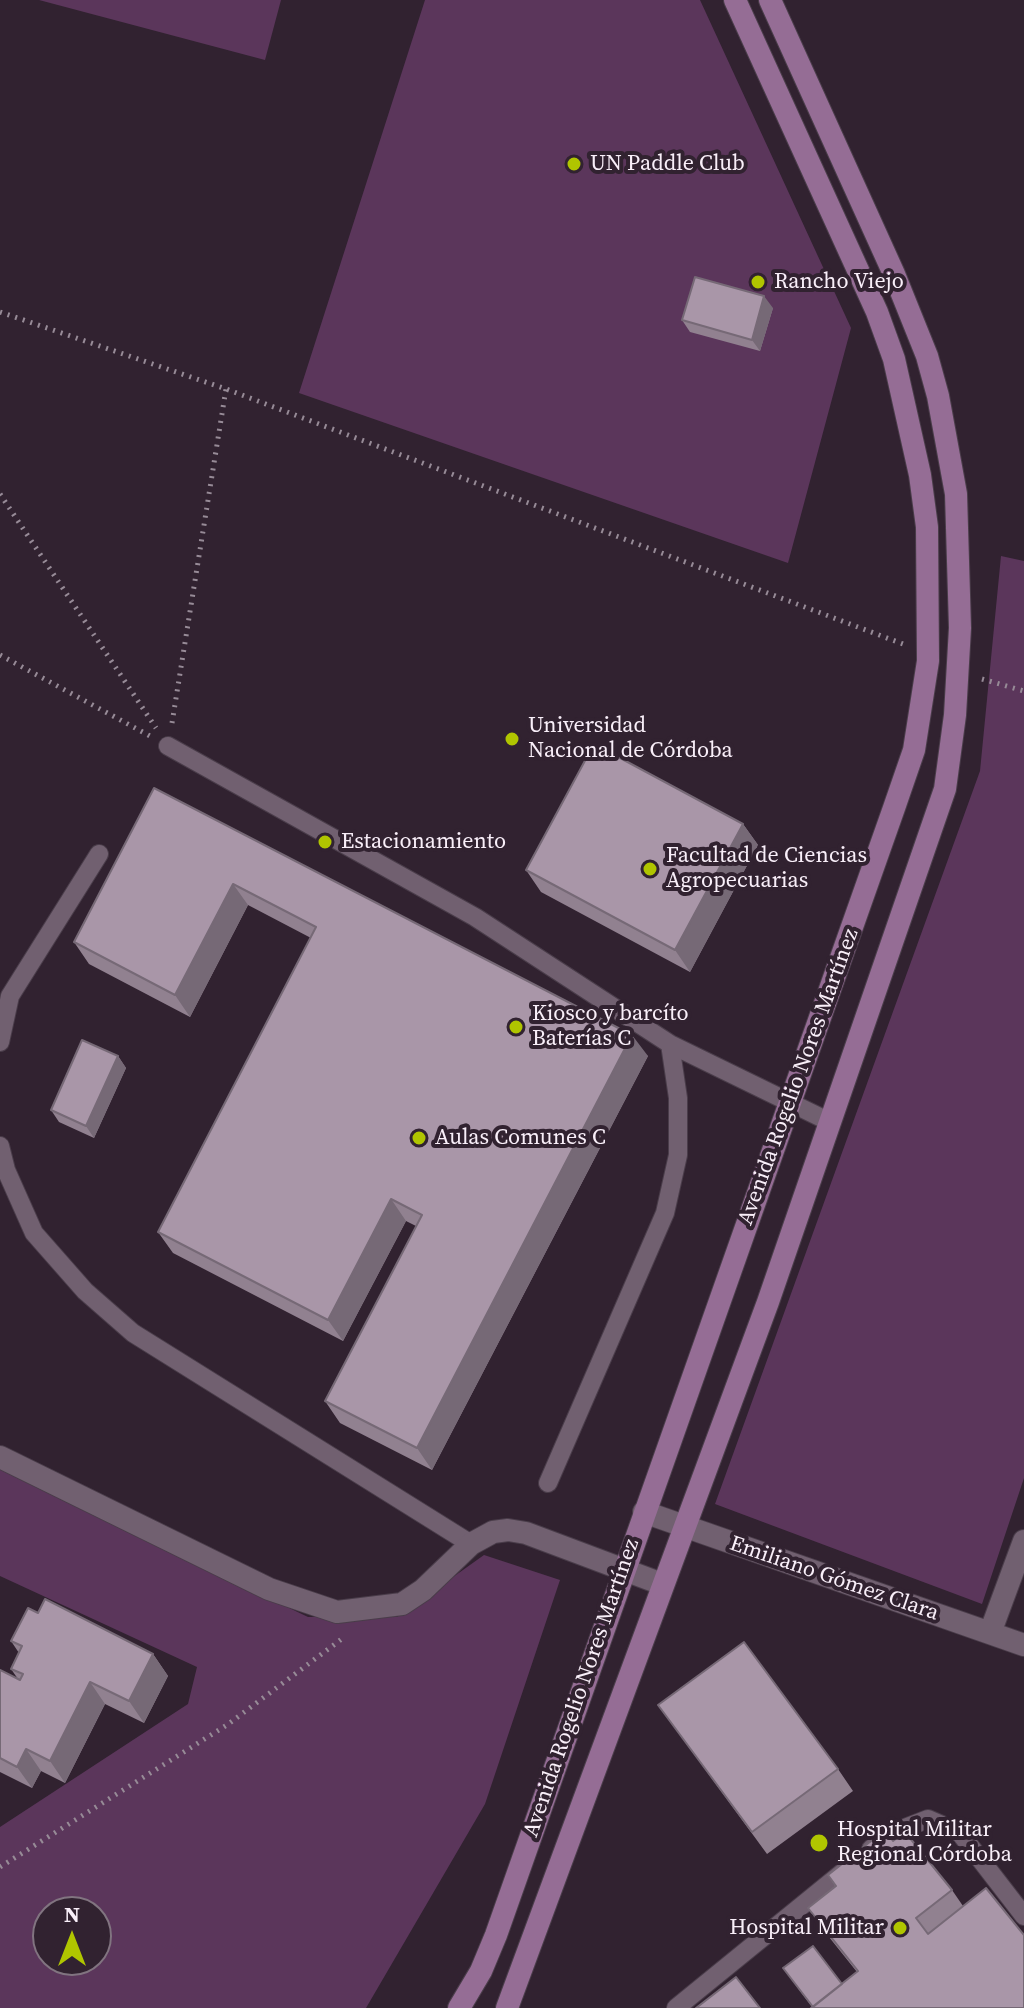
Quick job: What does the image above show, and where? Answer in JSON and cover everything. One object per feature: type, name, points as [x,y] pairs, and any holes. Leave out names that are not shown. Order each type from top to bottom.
[{"type":"main road","name":"Avenida Rogelio Nores Martínez","points":[[459,2008],[481,1971],[496,1935],[914,750],[928,661],[927,527],[920,475],[894,359],[877,312],[735,0]]},
{"type":"main road","name":"Avenida Rogelio Nores Martínez","points":[[507,2008],[662,1584],[686,1528],[945,789],[959,672],[956,494],[938,396],[927,356],[894,274],[770,0]]},
{"type":"street","points":[[0,1457],[269,1589],[337,1612],[402,1604],[423,1590],[471,1544],[493,1532],[526,1533],[662,1584]]},
{"type":"street","name":"Emiliano Gómez Clara","points":[[644,1512],[1024,1645]]},
{"type":"street","points":[[990,1633],[1024,1541]]},
{"type":"lane","points":[[168,746],[475,917],[670,1044],[830,1122]]},
{"type":"lane","points":[[0,1042],[10,996],[99,854]]},
{"type":"lane","points":[[548,1483],[665,1213],[678,1155],[678,1098],[670,1044]]},
{"type":"lane","points":[[0,1146],[6,1170],[34,1233],[85,1291],[133,1333],[471,1544]]},
{"type":"lane","points":[[676,2008],[892,1833],[928,1819],[960,1833],[1024,1916]]},
{"type":"path","points":[[0,312],[226,389],[894,638],[928,661]]},
{"type":"path","points":[[168,746],[226,389]]},
{"type":"path","points":[[0,494],[168,746]]},
{"type":"path","points":[[0,655],[168,746]]},
{"type":"path","points":[[959,672],[1024,691]]},
{"type":"path","points":[[0,1867],[227,1725],[347,1636]]},
{"type":"shaded area","points":[[39,0],[281,0],[265,60]]},
{"type":"shaded area","name":"UN Paddle Club","points":[[425,0],[700,0],[851,328],[788,563],[299,393]]},
{"type":"shaded area","points":[[1001,556],[1024,561],[1024,1478],[982,1604],[715,1504],[980,771]]},
{"type":"shaded area","points":[[0,1469],[308,1617],[397,1617],[484,1555],[560,1580],[485,1804],[366,2008],[0,2008],[0,1827],[188,1704],[197,1667],[0,1576]]},
{"type":"building","points":[[695,277],[764,296],[752,340],[682,320]]},
{"type":"building","name":"Facultad de Ciencias Agropecuarias","points":[[594,744],[743,824],[675,950],[526,870]]},
{"type":"building","name":"Aulas Comunes C","points":[[154,788],[632,1035],[417,1448],[325,1401],[422,1215],[391,1199],[328,1320],[158,1232],[316,927],[233,884],[175,995],[74,942]]},
{"type":"building","points":[[82,1040],[118,1056],[86,1126],[51,1110]]},
{"type":"building","points":[[45,1599],[153,1654],[129,1701],[90,1682],[50,1761],[26,1749],[17,1767],[0,1758],[0,1670],[20,1680],[23,1674],[11,1669],[22,1646],[11,1641],[28,1608],[38,1613]]},
{"type":"building","points":[[744,1642],[838,1769],[752,1832],[658,1705]]},
{"type":"building","name":"Hospital Militar","points":[[885,1830],[893,1841],[905,1832],[952,1890],[916,1918],[928,1934],[986,1888],[1024,1935],[1024,2008],[811,2008],[858,1971],[808,1908],[836,1886],[828,1875]]},
{"type":"building","points":[[813,1946],[842,1984],[813,2007],[783,1968]]},
{"type":"building","points":[[736,1977],[760,2008],[696,2008]]},
{"type":"place","name":"UN Paddle Club","points":[[574,164]]},
{"type":"place","name":"Rancho Viejo","points":[[758,282]]},
{"type":"place","name":"Universidad Nacional de Córdoba","points":[[512,739]]},
{"type":"place","name":"Estacionamiento","points":[[325,842]]},
{"type":"place","name":"Facultad de Ciencias Agropecuarias","points":[[650,869]]},
{"type":"place","name":"Kiosco y barcíto Baterías C","points":[[516,1027]]},
{"type":"place","name":"Aulas Comunes C","points":[[419,1138]]},
{"type":"place","name":"Hospital Militar Regional Córdoba","points":[[819,1843]]},
{"type":"place","name":"Hospital Militar","points":[[900,1928]]}]
